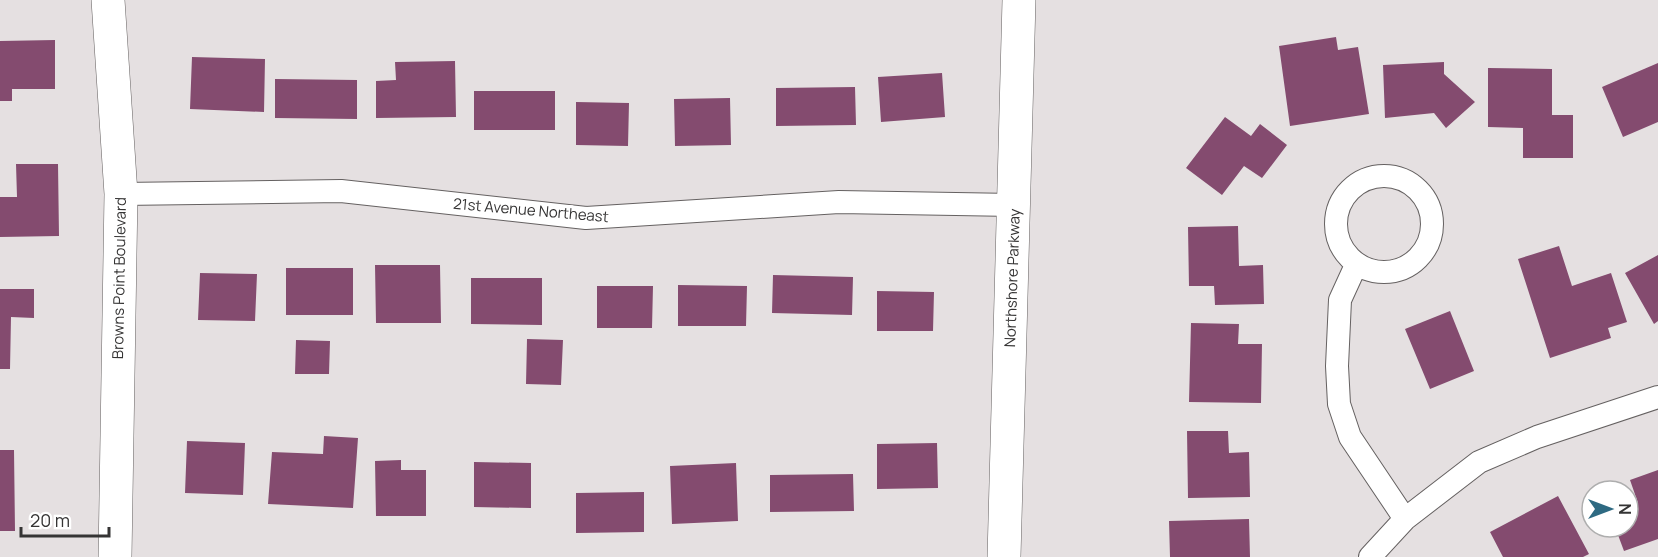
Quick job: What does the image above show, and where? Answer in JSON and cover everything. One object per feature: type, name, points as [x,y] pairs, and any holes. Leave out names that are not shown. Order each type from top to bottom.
[{"type":"street","name":"Browns Point Boulevard","points":[[108,0],[120,194],[115,557]]},
{"type":"street","name":"Northshore Parkway","points":[[1004,557],[1019,0]]},
{"type":"street","points":[[1376,176],[1393,176],[1408,182],[1420,192],[1428,205],[1432,220],[1431,236],[1425,250],[1414,262],[1401,270],[1386,273],[1370,272],[1356,265],[1344,253],[1337,238],[1335,222],[1338,206],[1347,192],[1360,182],[1376,176]]},
{"type":"street","name":"21st Avenue Northeast","points":[[120,194],[340,191],[586,218],[839,202],[1014,205]]},
{"type":"street","points":[[1356,265],[1340,300],[1337,366],[1339,404],[1350,436],[1405,519]]},
{"type":"street","points":[[1370,557],[1405,519],[1479,462],[1537,436],[1658,396]]},
{"type":"building","points":[[1336,37],[1338,50],[1358,47],[1369,114],[1290,126],[1279,46]]},
{"type":"building","points":[[55,40],[55,89],[12,89],[12,101],[0,101],[0,41]]},
{"type":"building","points":[[192,57],[265,59],[264,112],[190,109]]},
{"type":"building","points":[[455,61],[456,117],[376,118],[376,81],[396,80],[395,62]]},
{"type":"building","points":[[1444,62],[1444,74],[1475,102],[1446,128],[1434,113],[1385,118],[1383,65]]},
{"type":"building","points":[[1658,63],[1658,122],[1623,137],[1602,87]]},
{"type":"building","points":[[1488,68],[1552,69],[1552,115],[1573,115],[1573,158],[1523,158],[1523,128],[1488,127]]},
{"type":"building","points":[[942,73],[945,117],[881,122],[878,77]]},
{"type":"building","points":[[275,79],[357,80],[357,119],[275,118]]},
{"type":"building","points":[[855,87],[856,125],[776,126],[776,88]]},
{"type":"building","points":[[474,91],[555,91],[555,130],[474,130]]},
{"type":"building","points":[[730,98],[731,145],[675,146],[674,99]]},
{"type":"building","points":[[576,102],[629,103],[628,146],[576,145]]},
{"type":"building","points":[[1225,117],[1251,136],[1260,124],[1287,145],[1262,178],[1244,166],[1222,195],[1186,168]]},
{"type":"building","points":[[16,164],[58,164],[59,236],[0,237],[0,197],[17,197]]},
{"type":"building","points":[[1238,226],[1239,266],[1263,265],[1264,304],[1215,305],[1214,286],[1189,286],[1188,227]]},
{"type":"building","points":[[1559,246],[1572,286],[1611,273],[1627,322],[1608,328],[1611,338],[1550,358],[1518,259]]},
{"type":"building","points":[[1658,255],[1658,321],[1654,324],[1625,273]]},
{"type":"building","points":[[375,265],[440,265],[441,323],[376,323]]},
{"type":"building","points":[[286,268],[353,268],[353,315],[286,315]]},
{"type":"building","points":[[200,273],[257,274],[255,321],[198,320]]},
{"type":"building","points":[[773,275],[853,277],[852,315],[772,313]]},
{"type":"building","points":[[471,278],[542,278],[542,325],[471,324]]},
{"type":"building","points":[[678,285],[747,286],[746,326],[678,326]]},
{"type":"building","points":[[597,286],[653,286],[652,328],[597,328]]},
{"type":"building","points":[[0,289],[34,289],[34,318],[11,317],[10,369],[0,369]]},
{"type":"building","points":[[877,291],[934,292],[933,331],[877,331]]},
{"type":"building","points":[[1450,311],[1474,371],[1430,389],[1405,329]]},
{"type":"building","points":[[1191,323],[1239,324],[1238,344],[1262,344],[1261,403],[1189,402]]},
{"type":"building","points":[[527,339],[563,340],[561,385],[526,384]]},
{"type":"building","points":[[296,340],[330,341],[329,374],[295,374]]},
{"type":"building","points":[[1187,431],[1228,431],[1229,453],[1249,452],[1250,497],[1188,498]]},
{"type":"building","points":[[324,436],[358,438],[353,508],[268,504],[272,452],[323,454]]},
{"type":"building","points":[[187,441],[245,443],[243,495],[185,493]]},
{"type":"building","points":[[937,443],[938,488],[877,489],[877,444]]},
{"type":"building","points":[[0,450],[14,450],[15,531],[0,531]]},
{"type":"building","points":[[401,460],[401,470],[426,470],[426,516],[376,516],[375,461]]},
{"type":"building","points":[[474,462],[531,463],[531,508],[474,507]]},
{"type":"building","points":[[736,463],[738,521],[672,524],[670,466]]},
{"type":"building","points":[[1658,470],[1658,539],[1624,551],[1620,539],[1640,539],[1640,479],[1633,479]]},
{"type":"building","points":[[853,474],[854,511],[770,512],[770,475]]},
{"type":"building","points":[[644,492],[644,532],[576,533],[576,493]]},
{"type":"building","points":[[1558,496],[1589,554],[1583,557],[1503,557],[1490,532]]},
{"type":"building","points":[[1249,519],[1250,557],[1170,557],[1169,521]]}]
